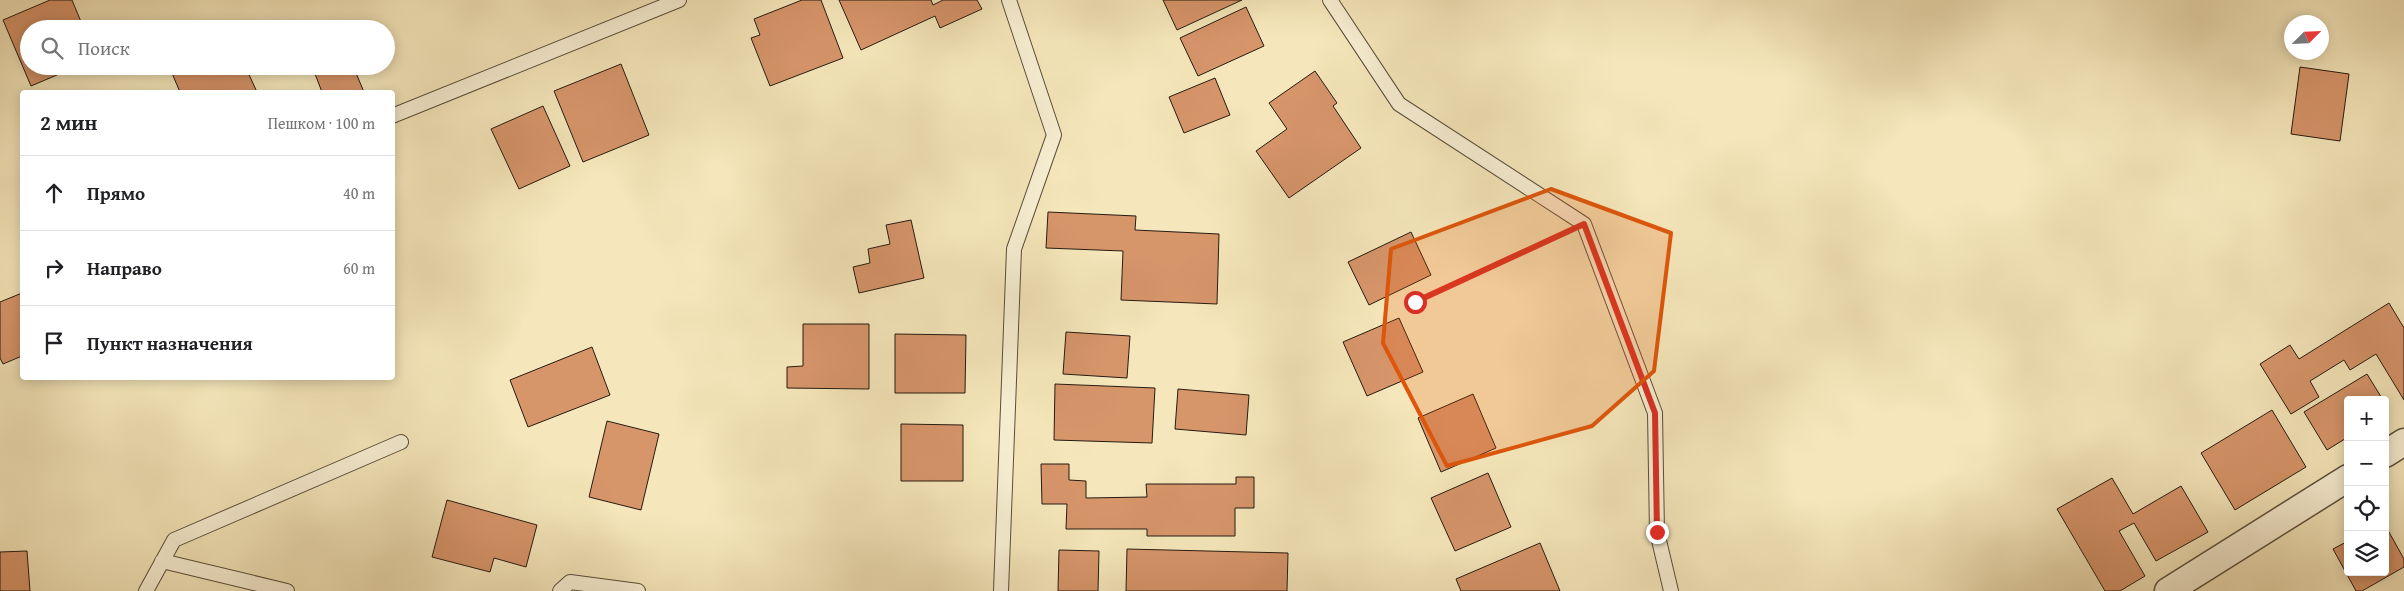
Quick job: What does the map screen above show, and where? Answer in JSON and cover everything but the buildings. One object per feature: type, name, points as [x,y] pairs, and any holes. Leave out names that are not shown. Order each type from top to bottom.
[{"type":"street","points":[[2389,451],[2404,442]]},
{"type":"street","points":[[2168,591],[2344,481]]},
{"type":"lane","points":[[395,115],[679,0]]},
{"type":"lane","points":[[1001,591],[1014,249],[1054,135],[1009,0]]},
{"type":"lane","points":[[1330,0],[1399,104],[1584,224],[1655,413],[1657,532],[1671,591]]},
{"type":"lane","points":[[146,591],[174,540],[401,442]]},
{"type":"lane","points":[[162,561],[287,591]]},
{"type":"lane","points":[[560,591],[570,582],[638,591]]},
{"type":"path","points":[[1415,302],[1584,224]]},
{"type":"highlighted area","points":[[1551,189],[1671,233],[1654,371],[1592,426],[1447,466],[1383,343],[1391,249]]},
{"type":"route","points":[[1415,302],[1584,224],[1655,413],[1657,532]]}]
